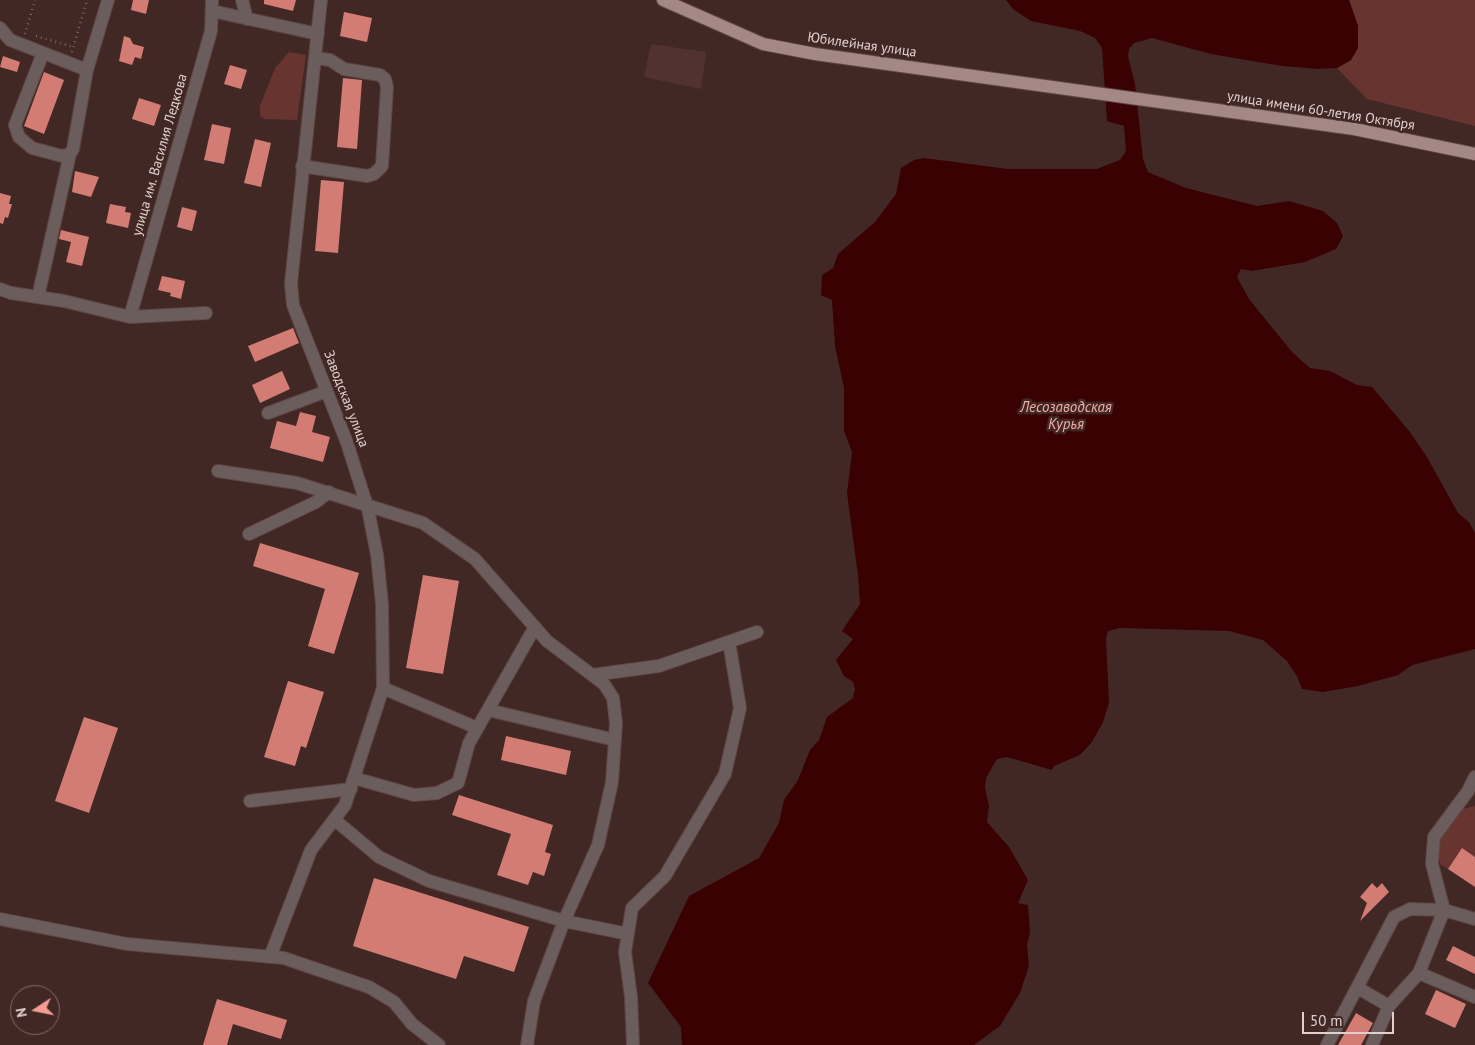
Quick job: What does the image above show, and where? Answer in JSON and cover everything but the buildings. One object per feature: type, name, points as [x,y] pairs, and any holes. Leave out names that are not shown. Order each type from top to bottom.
[{"type":"main road","name":"Юбилейная улица","points":[[663,0],[763,44],[877,64],[1162,101]]},
{"type":"main road","name":"улица имени 60-летия Октября","points":[[1162,101],[1354,129],[1475,154]]},
{"type":"street","points":[[38,297],[72,151],[87,70],[108,0]]},
{"type":"street","points":[[242,0],[247,19]]},
{"type":"street","name":"Заводская улица","points":[[270,957],[310,850],[346,805],[383,688],[382,604],[377,555],[366,505],[347,443],[293,305],[291,283],[321,0]]},
{"type":"street","points":[[212,6],[247,19],[318,34]]},
{"type":"street","name":"улица им. Василия Ледкова","points":[[130,317],[211,31],[212,6]]},
{"type":"street","points":[[0,28],[10,40],[87,70]]},
{"type":"street","points":[[43,53],[15,125],[19,137],[32,148],[62,156],[72,151]]},
{"type":"street","points":[[302,166],[367,176],[374,174],[382,166],[387,87],[385,79],[380,75],[344,69],[330,60],[316,58]]},
{"type":"street","points":[[0,289],[11,293],[64,301],[130,317],[206,313]]},
{"type":"street","points":[[268,413],[328,391]]},
{"type":"street","points":[[218,471],[297,483],[423,523],[475,559],[547,641],[604,684],[613,698],[616,723],[612,782],[598,845],[564,921],[534,1001],[527,1045]]},
{"type":"street","points":[[249,534],[316,502],[329,492]]},
{"type":"street","points":[[250,801],[353,784],[414,795],[437,793],[450,789],[458,783],[469,743],[535,626]]},
{"type":"street","points":[[592,675],[659,666],[757,632]]},
{"type":"street","points":[[634,1045],[631,997],[625,952],[632,908],[665,876],[725,774],[740,708],[729,642]]},
{"type":"street","points":[[383,688],[478,728]]},
{"type":"street","points":[[488,710],[615,740]]},
{"type":"street","points":[[1372,1045],[1389,1006],[1419,973],[1444,910],[1432,864],[1434,837],[1468,791],[1475,777]]},
{"type":"street","points":[[335,820],[379,857],[429,881],[564,921],[628,934]]},
{"type":"street","points":[[1327,1045],[1394,917],[1410,909],[1444,910],[1475,919]]},
{"type":"street","points":[[0,919],[127,944],[284,958],[369,987],[394,1002],[412,1024],[439,1045]]},
{"type":"street","points":[[1419,973],[1475,997]]},
{"type":"street","points":[[1358,988],[1389,1006]]},
{"type":"path","points":[[22,45],[35,0]]},
{"type":"path","points":[[69,63],[87,0]]},
{"type":"path","points":[[26,32],[73,47]]},
{"type":"shaded area","points":[[1349,0],[1475,0],[1475,126],[1367,99],[1337,68],[1351,60],[1358,26]]},
{"type":"shaded area","points":[[651,44],[706,52],[701,89],[644,77]]},
{"type":"shaded area","points":[[289,52],[306,55],[297,120],[265,119],[260,116],[260,106],[275,68]]},
{"type":"shaded area","points":[[1475,806],[1475,857],[1462,849],[1448,869],[1441,865],[1438,857],[1442,831],[1455,815],[1463,809]]},
{"type":"water","name":"Лесозаводская Курья","points":[[1006,0],[1349,0],[1358,26],[1358,48],[1351,60],[1337,68],[1318,69],[1282,66],[1211,54],[1152,38],[1134,43],[1129,49],[1128,56],[1135,84],[1143,159],[1148,172],[1186,188],[1257,206],[1289,201],[1323,211],[1337,223],[1343,236],[1336,249],[1305,262],[1252,271],[1241,269],[1237,277],[1249,299],[1292,352],[1310,368],[1330,371],[1357,385],[1372,387],[1410,432],[1427,457],[1458,513],[1469,522],[1475,533],[1475,649],[1412,665],[1398,675],[1358,686],[1323,692],[1302,689],[1297,676],[1287,661],[1263,640],[1229,631],[1119,628],[1108,631],[1106,638],[1109,703],[1103,722],[1092,742],[1080,755],[1054,766],[1052,770],[1007,757],[997,759],[986,778],[985,788],[989,806],[987,822],[1009,847],[1028,880],[1018,903],[1028,905],[1030,932],[1027,945],[1029,966],[1020,993],[1000,1026],[974,1045],[682,1045],[681,1027],[648,983],[689,896],[759,858],[779,823],[784,800],[798,780],[810,750],[819,740],[827,717],[853,698],[855,689],[853,682],[844,676],[836,660],[853,639],[842,631],[860,604],[847,493],[852,452],[844,431],[844,388],[835,346],[832,300],[821,295],[822,275],[833,268],[838,254],[875,222],[896,194],[901,168],[914,160],[924,158],[1008,169],[1097,169],[1120,160],[1126,151],[1124,126],[1107,121],[1102,48],[1095,38],[1080,31],[1031,21],[1013,9]]}]
